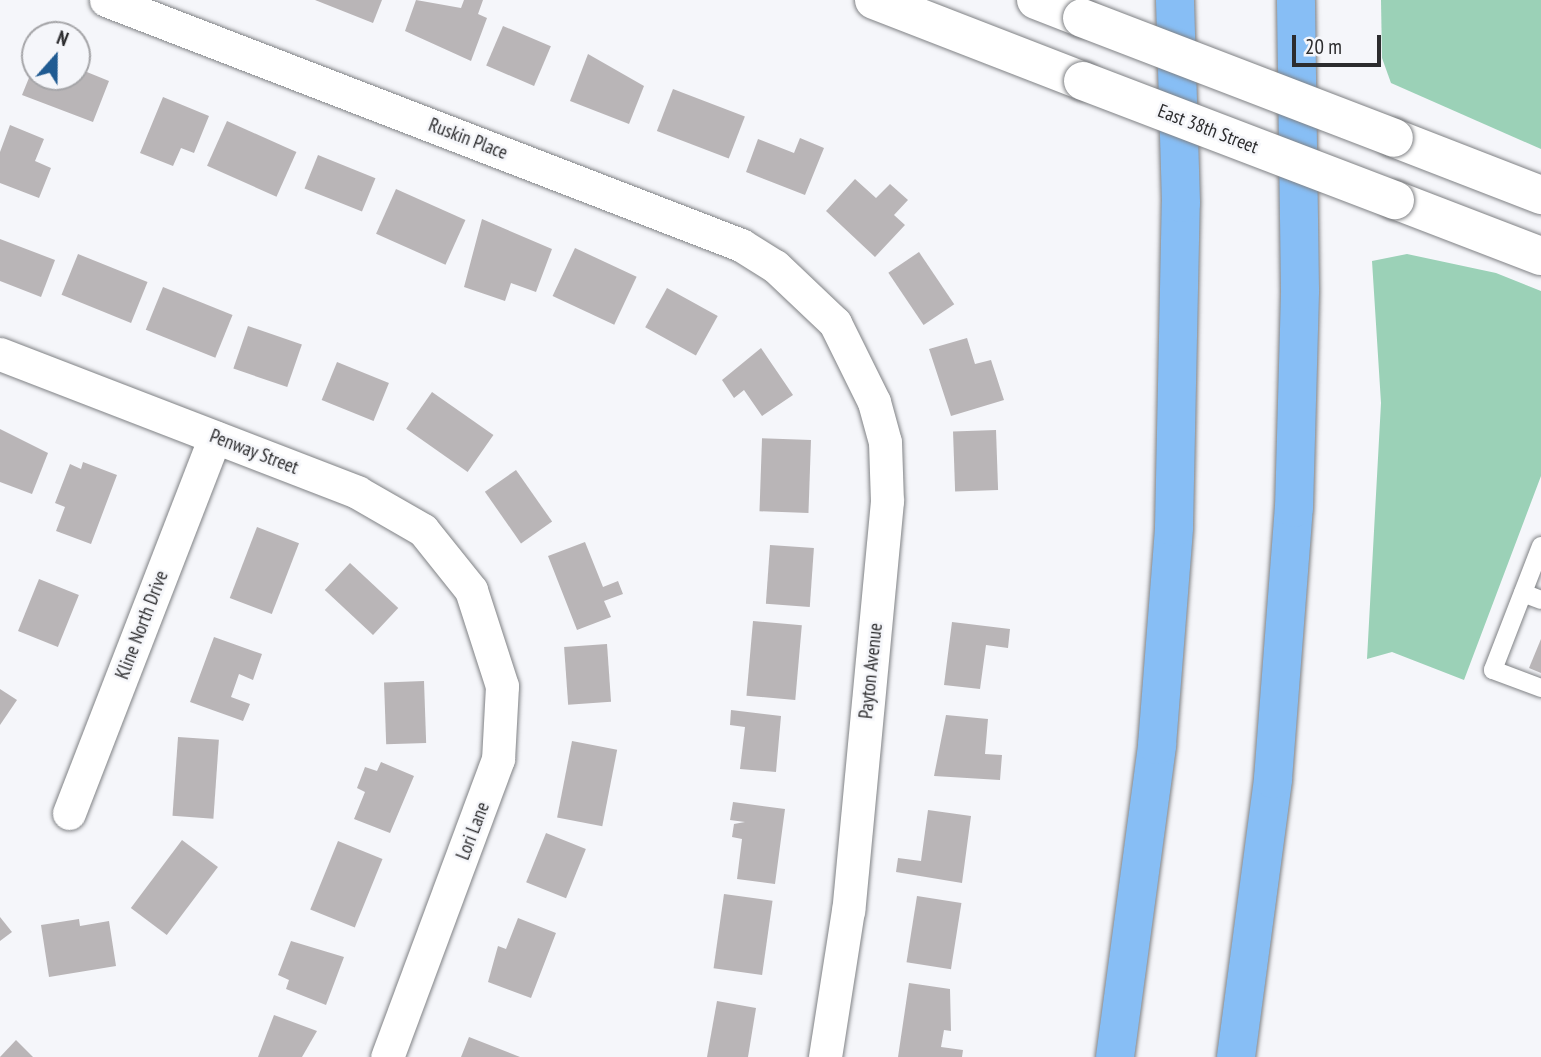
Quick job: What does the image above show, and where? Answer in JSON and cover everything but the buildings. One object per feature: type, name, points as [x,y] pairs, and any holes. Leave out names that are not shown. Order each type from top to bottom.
[{"type":"highway","points":[[1115,1057],[1156,758],[1174,527],[1181,203],[1175,0]]},
{"type":"highway","points":[[1236,1057],[1273,779],[1294,508],[1301,262],[1296,0]]},
{"type":"main road","name":"East 38th Street","points":[[874,0],[1541,256]]},
{"type":"main road","points":[[1036,0],[1541,195]]},
{"type":"street","name":"Ruskin Place","points":[[106,0],[741,245],[816,302]]},
{"type":"street","name":"Payton Avenue","points":[[816,302],[864,374],[887,472],[848,910],[825,1057]]},
{"type":"street","name":"Penway Street","points":[[0,354],[357,492],[402,516],[444,553],[475,598]]},
{"type":"street","name":"Kline North Drive","points":[[69,813],[215,437]]},
{"type":"street","name":"Lori Lane","points":[[387,1057],[498,759],[502,686],[475,598]]},
{"type":"lane","points":[[1541,546],[1493,670],[1541,688]]},
{"type":"lane","points":[[1523,593],[1541,600]]},
{"type":"green space","points":[[1381,0],[1541,0],[1541,149],[1391,83],[1382,58]]},
{"type":"green space","points":[[1407,254],[1496,273],[1541,291],[1541,476],[1464,680],[1392,652],[1367,659],[1381,403],[1372,261]]}]
